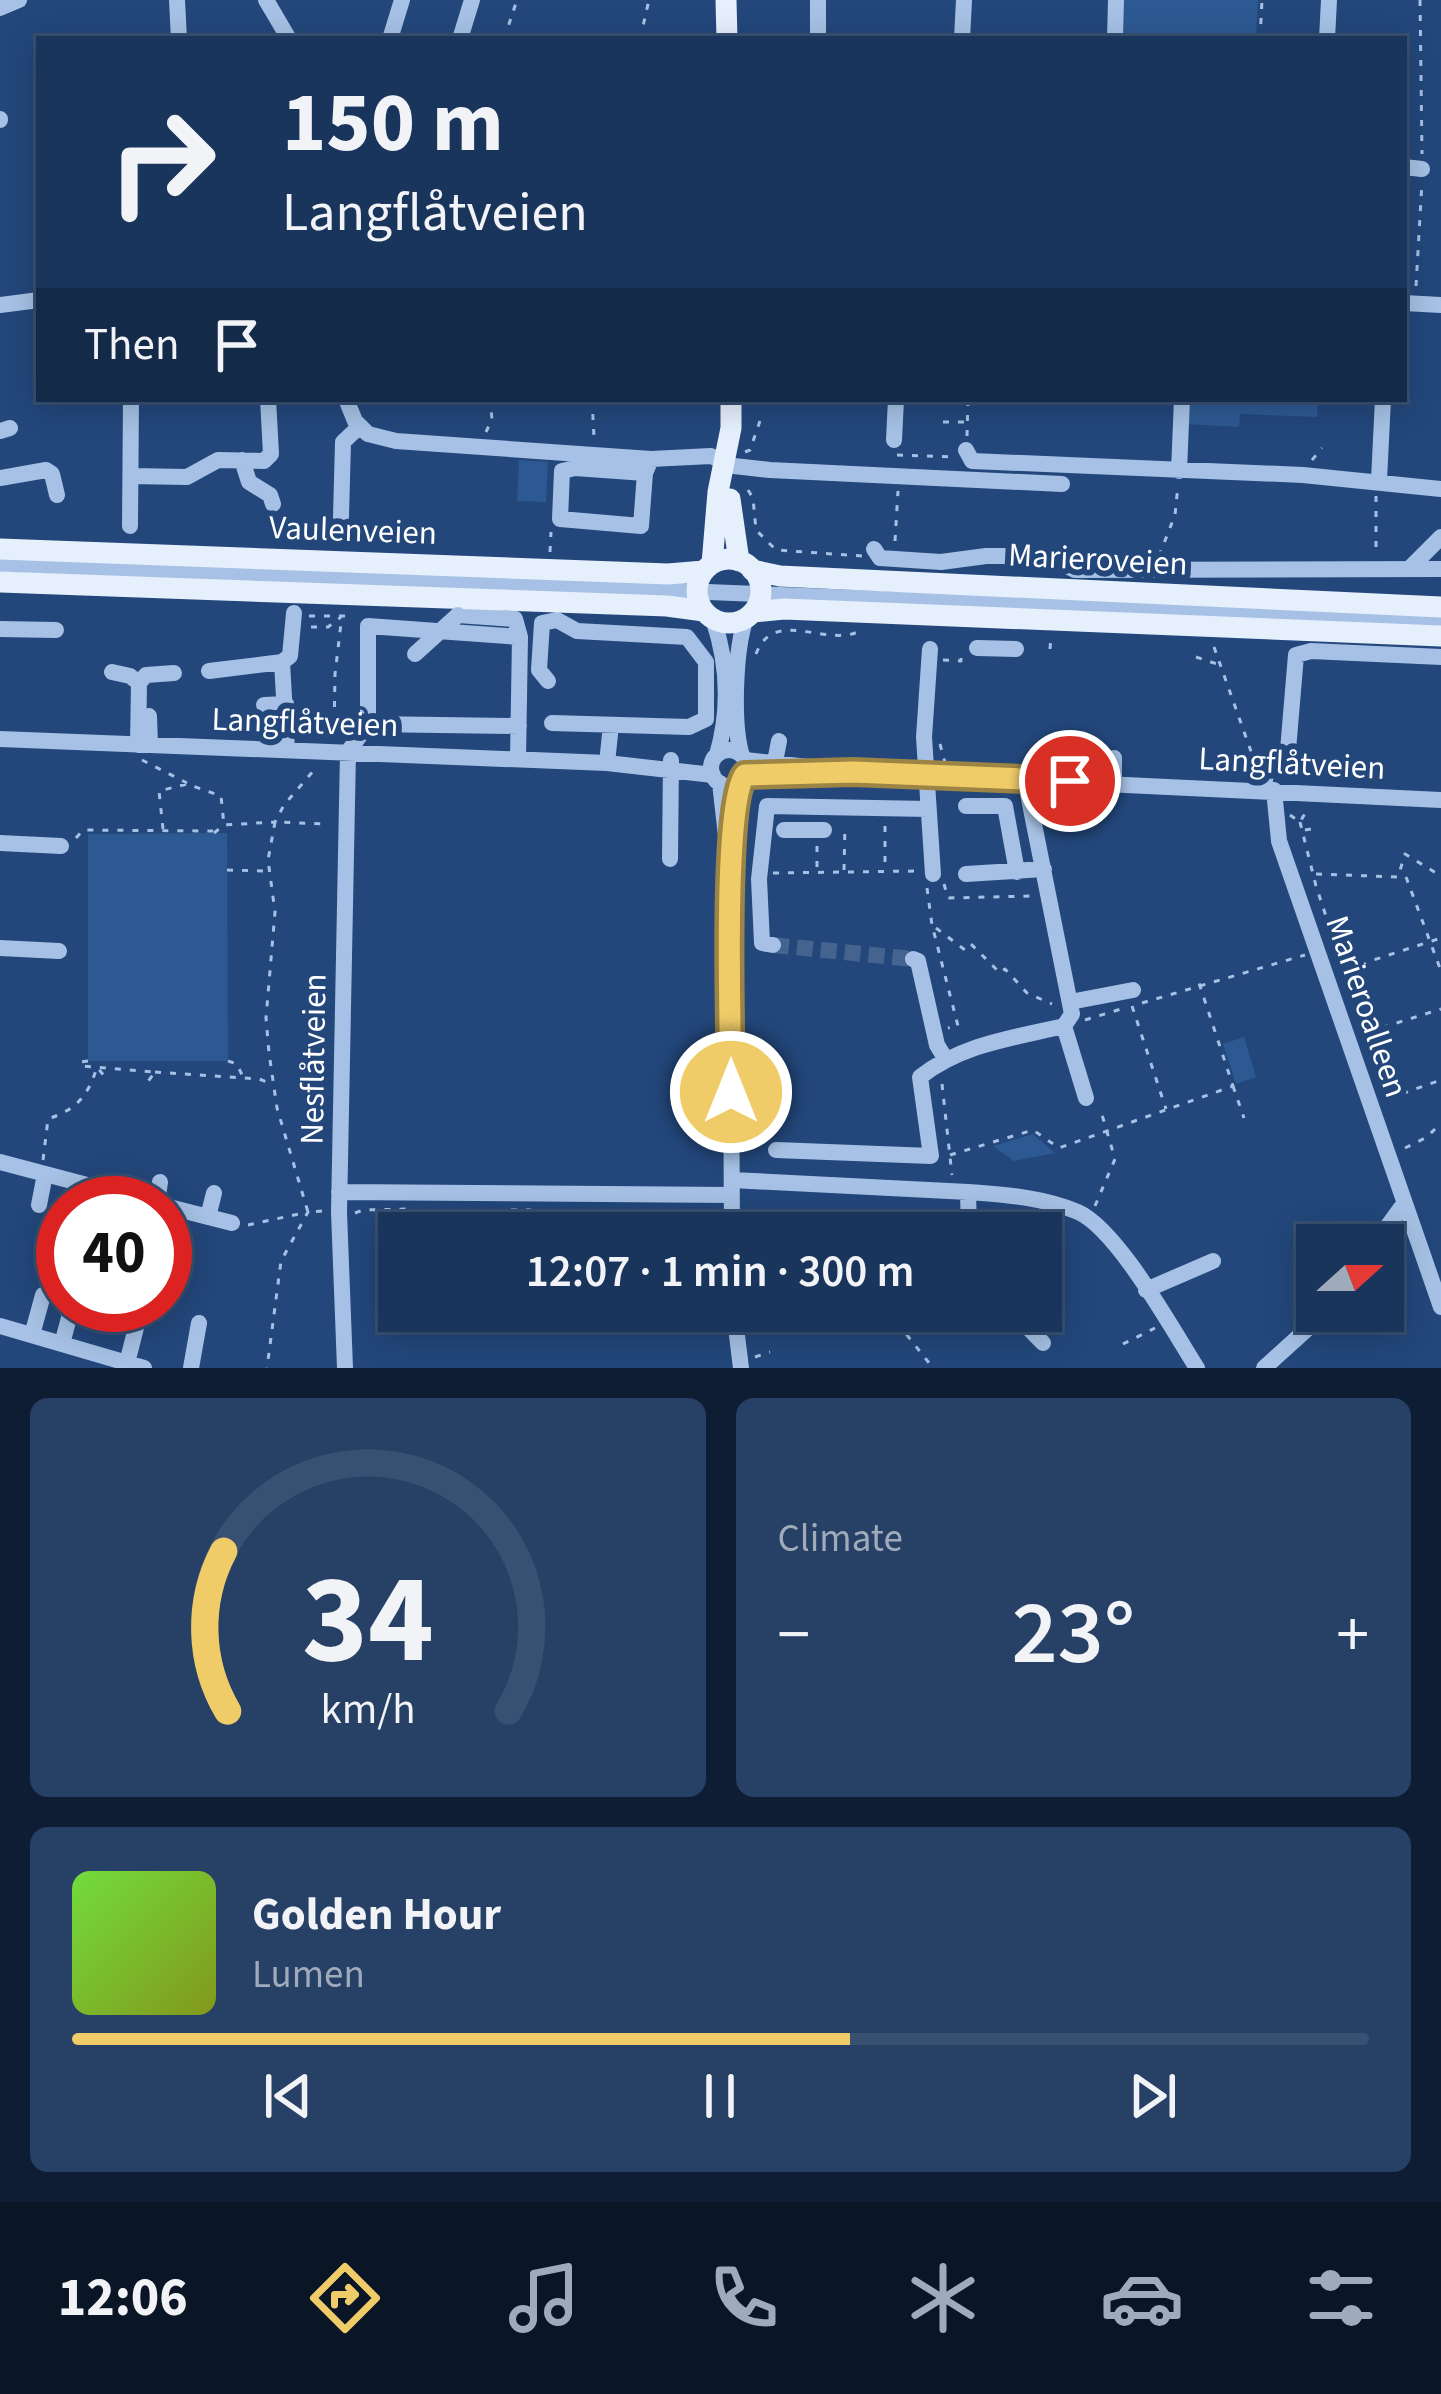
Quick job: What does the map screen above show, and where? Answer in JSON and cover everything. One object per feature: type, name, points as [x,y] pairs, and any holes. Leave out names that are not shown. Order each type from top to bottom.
[{"type":"main road","points":[[726,0],[728,36]]},
{"type":"main road","points":[[730,402],[735,458],[731,525],[750,591],[729,623],[706,591],[735,458]]},
{"type":"main road","name":"Vaulenveien","points":[[0,549],[668,574],[706,591]]},
{"type":"main road","name":"Marieroveien","points":[[750,591],[780,576],[1441,607]]},
{"type":"main road","name":"Vaulenveien","points":[[0,582],[667,606],[706,591]]},
{"type":"main road","points":[[706,591],[750,591]]},
{"type":"main road","name":"Marieroveien","points":[[750,591],[784,609],[1441,636]]},
{"type":"street","points":[[0,8],[19,0]]},
{"type":"street","points":[[178,0],[179,36]]},
{"type":"street","points":[[266,0],[287,36]]},
{"type":"street","points":[[391,36],[402,0]]},
{"type":"street","points":[[461,36],[472,0]]},
{"type":"street","points":[[818,0],[818,36]]},
{"type":"street","points":[[962,36],[964,0]]},
{"type":"street","points":[[1115,36],[1116,0]]},
{"type":"street","points":[[1328,36],[1329,0]]},
{"type":"street","points":[[1410,298],[1441,305]]},
{"type":"street","points":[[0,305],[36,300]]},
{"type":"street","points":[[130,526],[131,402]]},
{"type":"street","points":[[130,476],[187,477],[218,460],[264,461],[271,454],[268,402]]},
{"type":"street","points":[[348,402],[368,434],[396,441],[648,466]]},
{"type":"street","points":[[893,448],[896,402]]},
{"type":"street","points":[[1179,471],[1182,402]]},
{"type":"street","points":[[1379,480],[1383,402]]},
{"type":"street","points":[[345,521],[343,442],[360,426]]},
{"type":"street","points":[[966,453],[972,461],[1379,480],[1399,487],[1441,489]]},
{"type":"street","points":[[648,466],[640,526],[560,519],[562,470],[648,466],[711,456],[735,458],[742,467],[1062,484]]},
{"type":"street","points":[[684,459],[701,464],[729,490]]},
{"type":"street","name":"Vaulenveien","points":[[242,460],[249,482],[270,495],[273,505]]},
{"type":"street","points":[[0,478],[46,470],[52,474],[57,495]]},
{"type":"street","points":[[1410,568],[1441,536]]},
{"type":"street","points":[[871,554],[895,561],[941,562],[1046,556],[1075,570],[1441,569]]},
{"type":"street","points":[[0,564],[1441,621]]},
{"type":"street","points":[[1381,572],[1382,604]]},
{"type":"street","points":[[706,591],[726,698],[729,768],[732,1212]]},
{"type":"street","points":[[729,768],[737,740],[738,646],[750,591]]},
{"type":"street","points":[[415,654],[458,615],[515,619],[520,637],[518,759]]},
{"type":"street","points":[[287,751],[275,698],[299,618]]},
{"type":"street","points":[[548,681],[539,670],[542,623],[557,620],[577,631],[686,637],[706,662],[706,719],[689,728],[552,723]]},
{"type":"street","points":[[348,752],[368,724],[368,626],[520,637]]},
{"type":"street","points":[[0,629],[56,630]]},
{"type":"street","points":[[977,648],[1016,649]]},
{"type":"street","points":[[931,649],[924,737],[933,874]]},
{"type":"street","points":[[1269,790],[1267,762],[1286,762],[1294,659],[1299,653],[1441,657]]},
{"type":"street","name":"Langflåtveien","points":[[209,671],[283,662]]},
{"type":"street","points":[[112,672],[139,682]]},
{"type":"street","points":[[135,741],[139,682],[146,675],[174,673]]},
{"type":"street","points":[[135,741],[149,716]]},
{"type":"street","points":[[368,724],[519,726]]},
{"type":"street","points":[[608,763],[611,725]]},
{"type":"street","name":"Langflåtveien","points":[[0,739],[174,738],[287,751],[1441,800]]},
{"type":"street","points":[[773,769],[779,741]]},
{"type":"street","name":"Nesflåtveien","points":[[345,1368],[339,1192],[348,752]]},
{"type":"street","points":[[1114,758],[1114,783]]},
{"type":"street","points":[[670,859],[671,764]]},
{"type":"street","points":[[1024,779],[1069,1016],[1090,1095]]},
{"type":"street","name":"Marieroalleen","points":[[1269,790],[1279,841],[1403,1205],[1433,1255],[1441,1307]]},
{"type":"street","points":[[772,945],[762,943],[759,873],[767,806],[784,818],[824,824]]},
{"type":"street","points":[[966,806],[1005,806],[1016,872]]},
{"type":"street","points":[[784,818],[928,808]]},
{"type":"street","points":[[0,843],[61,846]]},
{"type":"street","points":[[966,874],[1044,869]]},
{"type":"street","points":[[0,948],[59,951]]},
{"type":"street","points":[[913,959],[918,961],[937,1045],[947,1049]]},
{"type":"street","points":[[776,1150],[931,1156],[920,1077],[947,1049],[1133,998]]},
{"type":"street","points":[[0,1162],[51,1176]]},
{"type":"street","points":[[339,1192],[732,1188],[968,1192],[1038,1198],[1092,1220],[1197,1368]]},
{"type":"street","points":[[968,1192],[968,1212]]},
{"type":"street","points":[[202,1220],[214,1193]]},
{"type":"street","points":[[1389,1224],[1403,1205]]},
{"type":"street","points":[[192,1216],[232,1223]]},
{"type":"street","points":[[1146,1291],[1213,1261]]},
{"type":"street","points":[[32,1335],[36,1320]]},
{"type":"street","points":[[191,1368],[199,1323]]},
{"type":"street","points":[[0,1326],[62,1344],[98,1361],[136,1365],[139,1332]]},
{"type":"street","points":[[62,1344],[65,1332]]},
{"type":"street","points":[[740,1332],[748,1362]]},
{"type":"street","points":[[1032,1332],[1043,1343]]},
{"type":"street","points":[[1264,1368],[1304,1332]]},
{"type":"path","points":[[505,36],[517,0]]},
{"type":"path","points":[[641,36],[649,0]]},
{"type":"path","points":[[1260,36],[1262,0]]},
{"type":"path","points":[[1410,298],[1420,0]]},
{"type":"path","points":[[482,448],[492,419],[490,402]]},
{"type":"path","points":[[592,402],[595,445]]},
{"type":"path","points":[[893,448],[966,453],[968,402]]},
{"type":"path","points":[[735,458],[750,450],[761,418]]},
{"type":"path","points":[[943,422],[967,422]]},
{"type":"path","points":[[1156,568],[1174,515],[1179,471]]},
{"type":"path","points":[[895,561],[898,476]]},
{"type":"path","points":[[1379,480],[1373,530],[1381,572]]},
{"type":"path","points":[[729,490],[752,493],[756,530],[776,550],[871,554]]},
{"type":"path","points":[[345,521],[357,534],[384,546]]},
{"type":"path","points":[[790,553],[790,562]]},
{"type":"path","points":[[267,1368],[281,1261],[308,1212],[277,1108],[266,1018],[275,912],[269,871],[275,822],[318,766],[320,742],[334,738],[343,607]]},
{"type":"path","points":[[299,618],[319,628],[342,616]]},
{"type":"path","points":[[299,618],[342,616]]},
{"type":"path","points":[[754,661],[760,643],[788,627],[852,635],[863,629],[865,621]]},
{"type":"path","points":[[1209,634],[1255,768]]},
{"type":"path","points":[[1196,657],[1220,665]]},
{"type":"path","points":[[135,741],[132,754],[187,784],[221,796],[224,825]]},
{"type":"path","points":[[163,831],[159,791],[187,784]]},
{"type":"path","points":[[1300,822],[1316,793]]},
{"type":"path","points":[[1283,809],[1303,830],[1387,1092],[1386,1105],[1372,1110]]},
{"type":"path","points":[[844,872],[845,818]]},
{"type":"path","points":[[885,818],[885,870]]},
{"type":"path","points":[[61,846],[69,847],[82,830],[215,832],[224,825],[348,823]]},
{"type":"path","points":[[1303,830],[1317,828]]},
{"type":"path","points":[[1314,874],[1398,877],[1405,854],[1441,876]]},
{"type":"path","points":[[227,870],[269,871]]},
{"type":"path","points":[[772,873],[924,871],[932,926],[958,1026],[947,1028],[947,1049]]},
{"type":"path","points":[[1406,877],[1441,971]]},
{"type":"path","points":[[948,898],[1049,895]]},
{"type":"path","points":[[932,926],[965,950],[971,944],[1028,993],[1085,1020],[1133,998],[1232,979],[1318,950]]},
{"type":"path","points":[[1345,969],[1441,938]]},
{"type":"path","points":[[1198,983],[1244,1118]]},
{"type":"path","points":[[1133,998],[1166,1110]]},
{"type":"path","points":[[1366,1033],[1441,1009]]},
{"type":"path","points":[[88,1061],[80,1066],[274,1084]]},
{"type":"path","points":[[228,1061],[237,1064],[244,1078]]},
{"type":"path","points":[[97,1067],[104,1077]]},
{"type":"path","points":[[44,1174],[48,1119],[88,1095],[97,1067]]},
{"type":"path","points":[[146,1084],[155,1072]]},
{"type":"path","points":[[1387,1092],[1407,1092],[1441,1081]]},
{"type":"path","points":[[942,1082],[952,1180]]},
{"type":"path","points":[[950,1155],[1033,1130],[1059,1148],[1233,1086]]},
{"type":"path","points":[[1090,1095],[1115,1159],[1100,1186],[1092,1220]]},
{"type":"path","points":[[1388,1157],[1427,1137],[1441,1123]]},
{"type":"path","points":[[877,1212],[878,1192]]},
{"type":"path","points":[[232,1223],[242,1227],[308,1212],[352,1215],[363,1210],[422,1209]]},
{"type":"path","points":[[500,1210],[539,1210]]},
{"type":"path","points":[[1123,1344],[1154,1329]]},
{"type":"path","points":[[905,1332],[933,1368]]},
{"type":"path","points":[[748,1362],[770,1352]]},
{"type":"shaded area","points":[[1124,0],[1258,0],[1256,36],[1123,36]]},
{"type":"shaded area","points":[[1187,402],[1318,402],[1317,417],[1240,414],[1239,427],[1186,424]]},
{"type":"shaded area","points":[[519,460],[548,462],[546,502],[517,501]]},
{"type":"shaded area","points":[[227,833],[228,1061],[88,1061],[88,834]]},
{"type":"shaded area","points":[[1244,1037],[1256,1077],[1236,1084],[1223,1044]]},
{"type":"shaded area","points":[[1033,1134],[1055,1153],[1014,1161],[993,1146]]},
{"type":"tunnel","points":[[773,945],[913,959]]},
{"type":"route","points":[[731,1092],[730,871],[734,798],[745,775],[853,772],[1070,781]]}]
